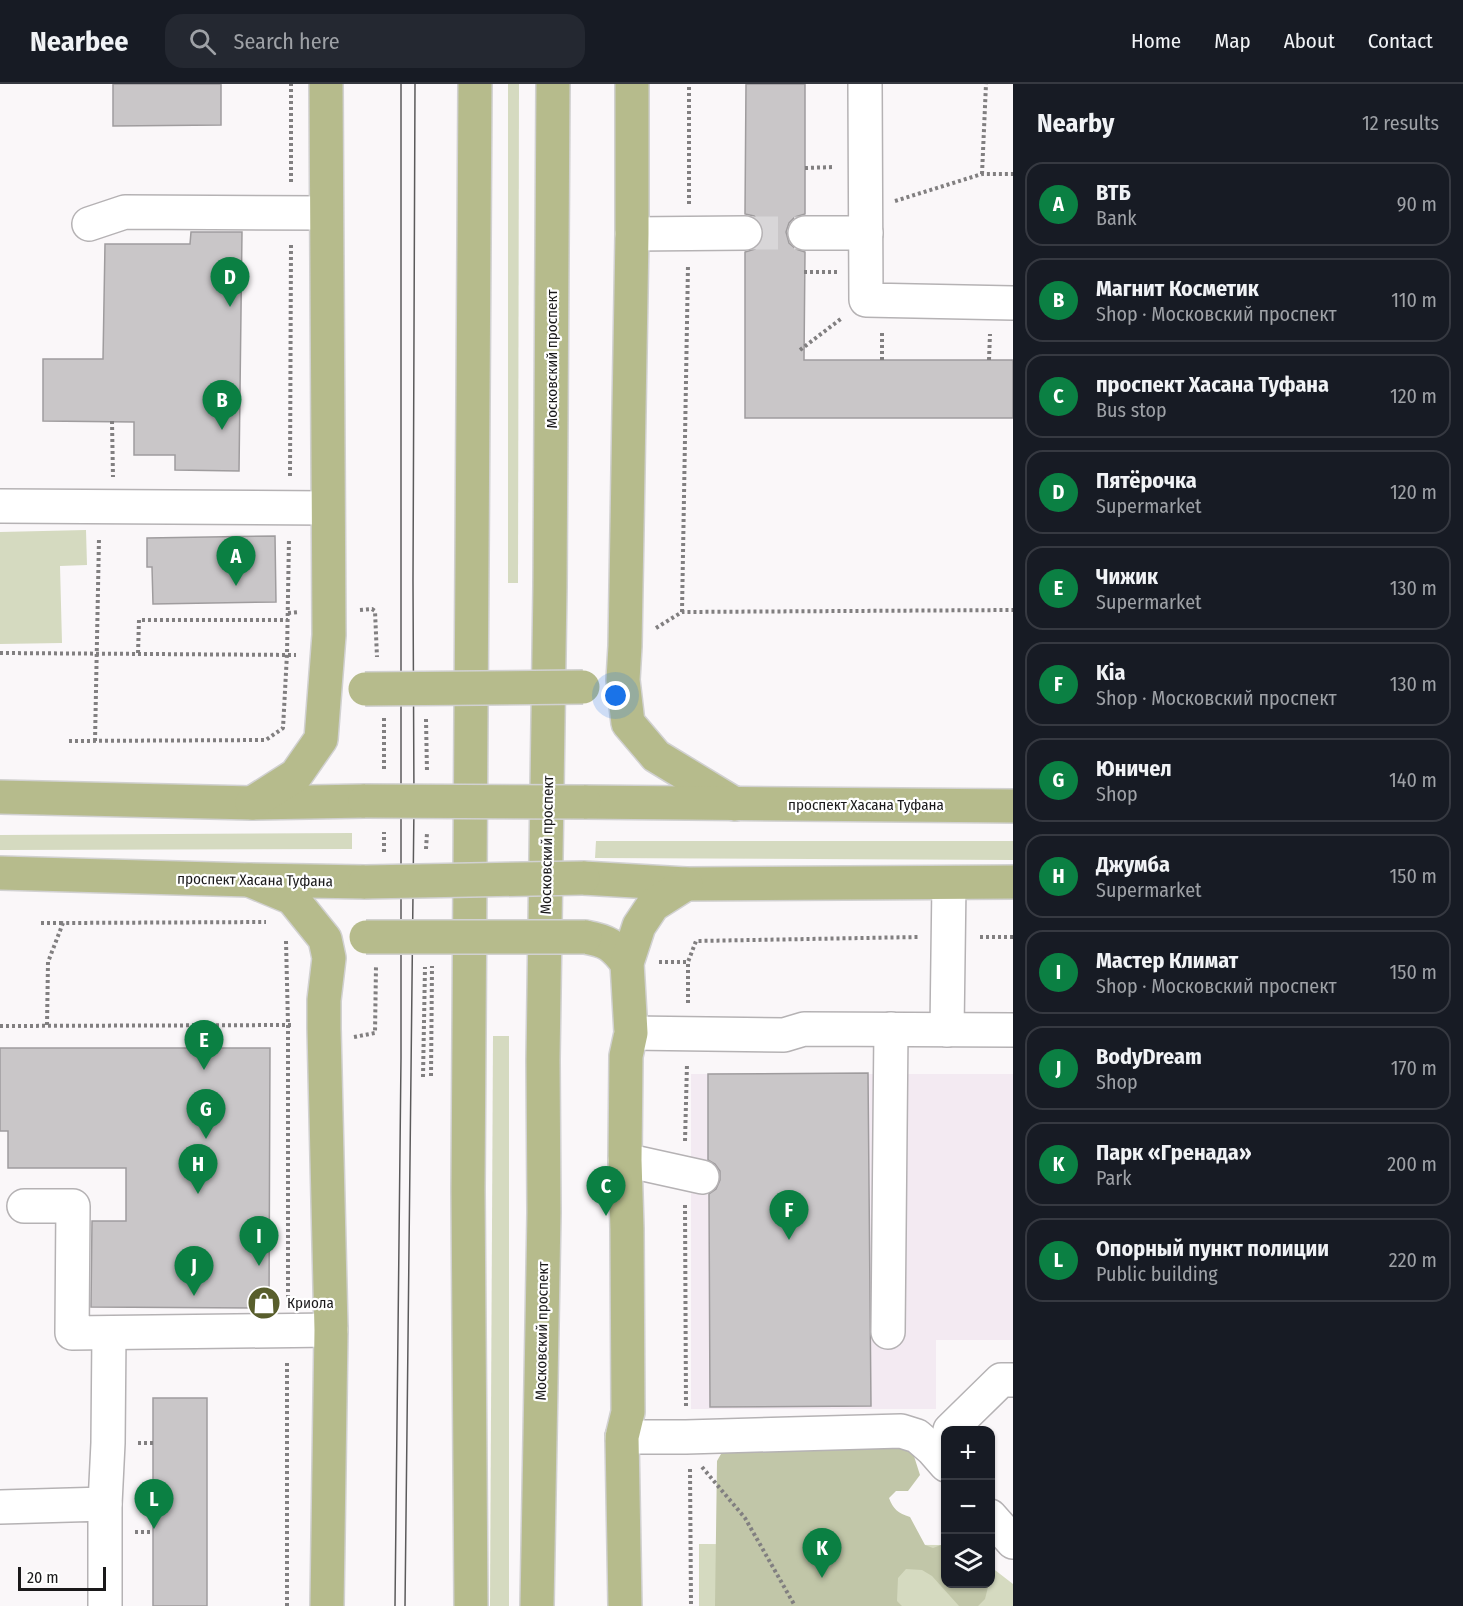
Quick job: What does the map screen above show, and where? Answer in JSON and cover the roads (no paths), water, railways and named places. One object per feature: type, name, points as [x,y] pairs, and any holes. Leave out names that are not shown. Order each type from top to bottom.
[{"type":"main road","points":[[252,803],[296,775],[321,739],[329,635],[326,84]]},
{"type":"main road","points":[[471,1606],[468,1190],[475,84]]},
{"type":"main road","name":"Московский проспект","points":[[537,1606],[544,1213],[543,1060],[550,586],[553,84]]},
{"type":"main road","points":[[632,84],[632,234],[623,680],[628,723],[656,756],[735,804]]},
{"type":"main road","points":[[329,635],[335,660],[344,678],[365,689],[583,687],[609,677],[625,646]]},
{"type":"main road","name":"проспект Хасана Туфана","points":[[0,797],[252,803],[365,801],[1013,806]]},
{"type":"main road","name":"проспект Хасана Туфана","points":[[0,873],[366,882],[583,878],[686,884],[1013,882]]},
{"type":"main road","points":[[249,880],[292,898],[326,939],[329,957],[324,1000],[331,1330],[327,1606]]},
{"type":"main road","points":[[625,1606],[622,1437],[628,1412],[625,1160],[626,1056],[631,1033],[627,963],[639,926],[653,905],[686,884]]},
{"type":"main road","points":[[329,957],[342,944],[366,937],[585,937],[602,940],[615,948],[627,963]]},
{"type":"lane","points":[[865,84],[866,300],[1013,303]]},
{"type":"lane","points":[[89,224],[125,212],[326,213]]},
{"type":"lane","points":[[805,233],[866,221]]},
{"type":"lane","points":[[632,234],[745,233]]},
{"type":"lane","points":[[0,506],[327,508]]},
{"type":"lane","points":[[947,1030],[949,883]]},
{"type":"lane","points":[[631,1033],[784,1035],[804,1029],[1013,1030]]},
{"type":"lane","points":[[888,1332],[891,1029]]},
{"type":"lane","points":[[625,1160],[702,1177]]},
{"type":"lane","points":[[24,1206],[73,1206],[79,1233],[72,1333],[99,1324],[331,1330]]},
{"type":"lane","points":[[99,1324],[108,1443],[105,1504],[105,1606]]},
{"type":"lane","points":[[960,1426],[1001,1380],[1013,1380]]},
{"type":"lane","points":[[622,1437],[688,1445],[901,1431],[941,1444]]},
{"type":"lane","points":[[0,1507],[105,1504]]},
{"type":"lane","points":[[995,1522],[1013,1542]]},
{"type":"tunnel","points":[[745,233],[805,233]]},
{"type":"tram line","points":[[395,1606],[401,1058],[401,84]]},
{"type":"tram line","points":[[405,1606],[414,805],[415,84]]},
{"type":"place","name":"Пятёрочка","points":[[230,307]]},
{"type":"place","name":"Магнит Косметик","points":[[222,430]]},
{"type":"place","name":"ВТБ","points":[[236,586]]},
{"type":"place","name":"Чижик","points":[[204,1070]]},
{"type":"place","name":"Юничел","points":[[206,1139]]},
{"type":"place","name":"Джумба","points":[[198,1194]]},
{"type":"place","name":"проспект Хасана Туфана","points":[[606,1216]]},
{"type":"place","name":"Kia","points":[[789,1240]]},
{"type":"place","name":"Мастер Климат","points":[[259,1266]]},
{"type":"place","name":"BodyDream","points":[[194,1296]]},
{"type":"place","name":"Криола","points":[[264,1303]]},
{"type":"place","name":"Опорный пункт полиции","points":[[154,1529]]},
{"type":"place","name":"Парк «Гренада»","points":[[822,1578]]}]
